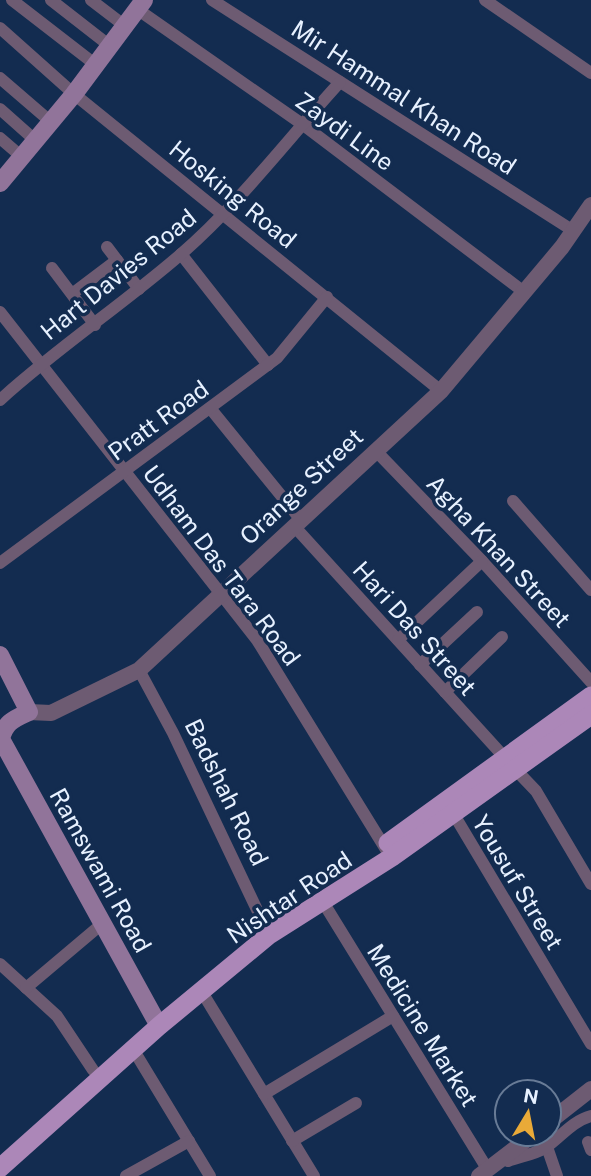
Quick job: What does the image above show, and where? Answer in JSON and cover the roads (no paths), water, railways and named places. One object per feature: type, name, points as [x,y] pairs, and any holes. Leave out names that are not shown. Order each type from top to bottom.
[{"type":"main road","points":[[3,173],[22,157],[74,94],[140,3]]},
{"type":"main road","points":[[0,655],[29,712],[10,721],[0,739]]},
{"type":"main road","name":"Nishtar Road","points":[[4,1164],[93,1070],[266,931],[453,813],[591,696]]},
{"type":"main road","name":"Nishtar Road","points":[[4,1164],[133,1049],[156,1021],[202,992],[266,931],[323,902],[510,764],[591,715]]},
{"type":"main road","name":"Ramswami Road","points":[[0,739],[156,1021]]},
{"type":"street","points":[[12,0],[96,65]]},
{"type":"street","points":[[51,0],[110,46]]},
{"type":"street","points":[[91,0],[125,26]]},
{"type":"street","name":"Mir Hammal Khan Road","points":[[212,0],[572,230]]},
{"type":"street","points":[[485,0],[591,73]]},
{"type":"street","name":"Zaydi Line","points":[[140,3],[524,292]]},
{"type":"street","name":"Hosking Road","points":[[0,28],[74,94],[225,213],[441,391]]},
{"type":"street","points":[[0,78],[51,122]]},
{"type":"street","name":"Hart Davies Road","points":[[0,400],[41,363],[95,325],[139,289],[225,213],[340,82]]},
{"type":"street","points":[[0,109],[36,141]]},
{"type":"street","points":[[0,138],[22,157]]},
{"type":"street","name":"Orange Street","points":[[29,712],[51,713],[139,670],[441,391],[524,292],[591,205]]},
{"type":"street","points":[[107,247],[139,289]]},
{"type":"street","points":[[181,254],[268,365]]},
{"type":"street","points":[[72,294],[117,260]]},
{"type":"street","points":[[52,268],[95,325]]},
{"type":"street","name":"Pratt Road","points":[[0,562],[268,365],[327,297]]},
{"type":"street","name":"Udham Das Tara Road","points":[[0,312],[257,640],[388,852]]},
{"type":"street","name":"Hari Das Street","points":[[210,408],[298,523],[398,640],[536,791],[591,884]]},
{"type":"street","name":"Agha Khan Street","points":[[376,450],[482,561],[591,682]]},
{"type":"street","points":[[513,501],[591,590]]},
{"type":"street","points":[[398,640],[482,561]]},
{"type":"street","points":[[420,664],[477,612]]},
{"type":"street","points":[[445,692],[502,637]]},
{"type":"street","name":"Badshah Road","points":[[139,670],[173,733],[266,931]]},
{"type":"street","name":"Yousuf Street","points":[[453,813],[591,1044]]},
{"type":"street","name":"Medicine Market","points":[[323,902],[484,1173]]},
{"type":"street","points":[[26,988],[103,923]]},
{"type":"street","points":[[0,964],[57,1016],[93,1070]]},
{"type":"street","points":[[202,992],[314,1176]]},
{"type":"street","points":[[264,1094],[393,1016]]},
{"type":"street","points":[[133,1049],[210,1176]]},
{"type":"street","points":[[563,1111],[591,1089]]},
{"type":"street","points":[[292,1141],[356,1103]]},
{"type":"street","points":[[563,1133],[591,1116]]},
{"type":"street","points":[[126,1176],[188,1141]]},
{"type":"street","points":[[484,1173],[516,1148]]},
{"type":"street","points":[[508,1161],[544,1148]]},
{"type":"street","points":[[547,1148],[557,1176]]}]
